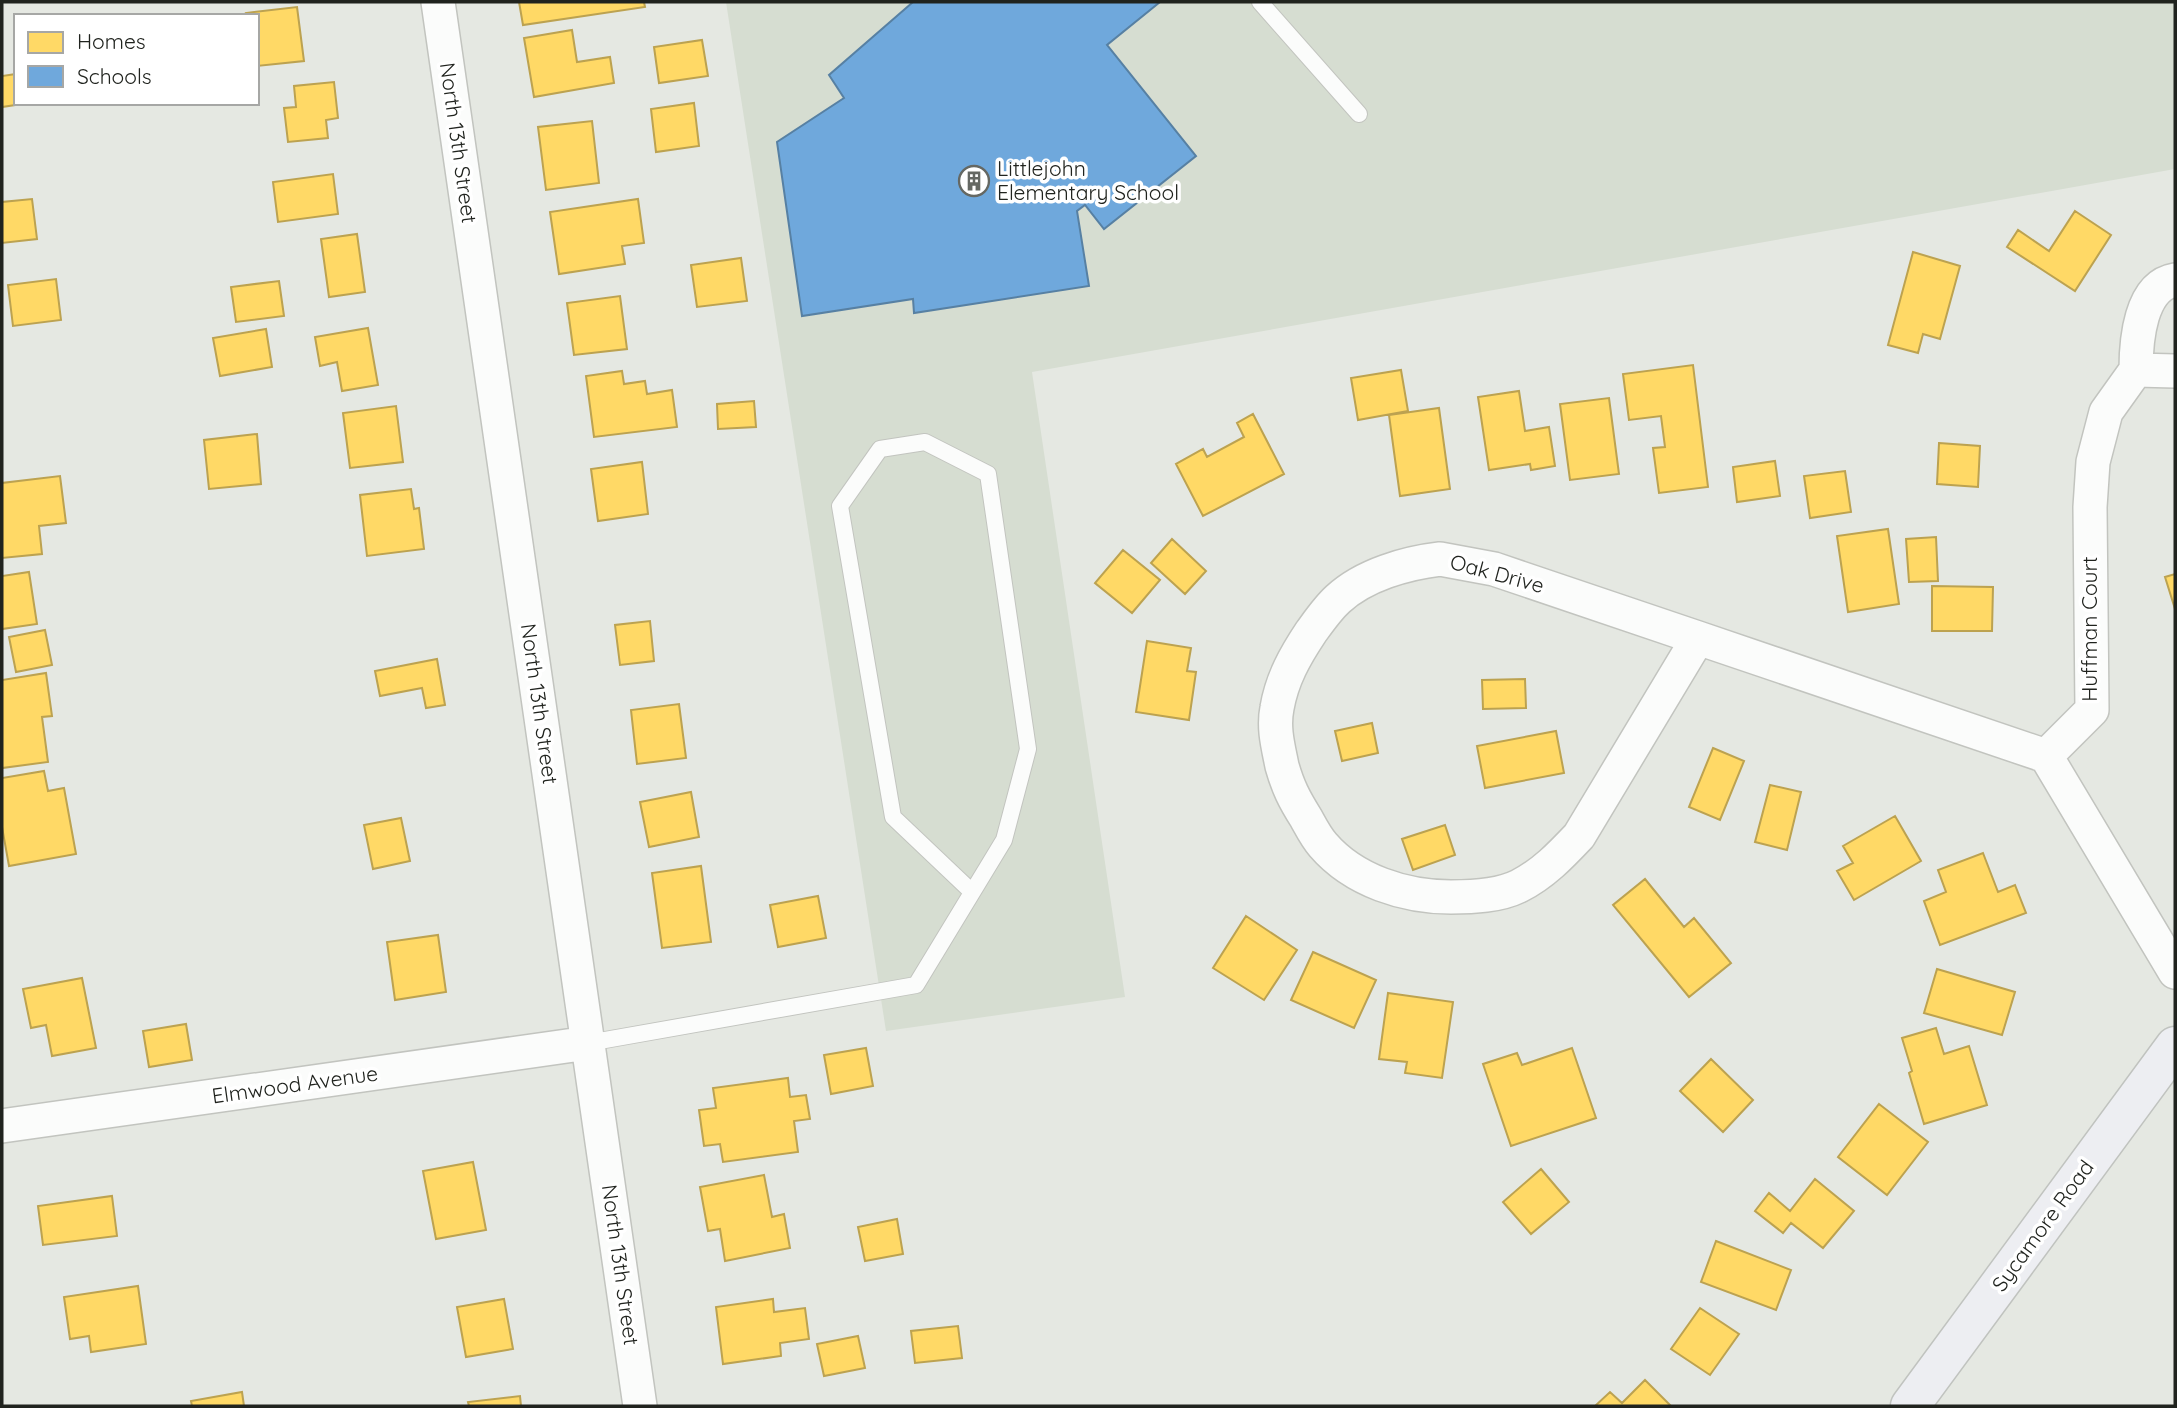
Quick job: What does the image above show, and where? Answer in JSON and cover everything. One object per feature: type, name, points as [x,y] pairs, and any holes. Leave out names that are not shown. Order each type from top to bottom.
[{"type":"main road","name":"Sycamore Road","points":[[1910,1406],[2175,1046]]},
{"type":"street","name":"North 13th Street","points":[[438,2],[640,1406]]},
{"type":"street","points":[[2175,280],[2165,282],[2142,314],[2136,350],[2136,370],[2175,371]]},
{"type":"street","name":"Huffman Court","points":[[2046,756],[2092,710],[2090,507],[2093,462],[2106,412],[2136,370]]},
{"type":"street","name":"Oak Drive","points":[[1698,638],[1579,836],[1559,858],[1517,888],[1468,897],[1432,897],[1395,890],[1365,878],[1340,861],[1322,844],[1288,790],[1275,736],[1276,710],[1293,659],[1339,598],[1393,569],[1420,561],[1440,559],[1494,569],[1698,638],[2046,756]]},
{"type":"street","points":[[2046,756],[2175,972]]},
{"type":"street","name":"Elmwood Avenue","points":[[2,1126],[588,1043]]},
{"type":"lane","points":[[1260,2],[1359,114]]},
{"type":"lane","points":[[588,1043],[916,985],[1004,840],[1028,749],[988,474],[925,442],[880,449],[840,506],[893,817],[972,892]]},
{"type":"shaded area","points":[[726,2],[2175,2],[2175,169],[1032,372],[1125,997],[886,1031]]},
{"type":"building: Homes","points":[[519,2],[644,2],[645,7],[523,25]]},
{"type":"building: Homes","points":[[297,7],[304,61],[259,66],[259,14],[246,13]]},
{"type":"building: Homes","points":[[572,30],[577,62],[610,57],[614,83],[534,97],[524,38]]},
{"type":"building: Homes","points":[[702,40],[708,76],[659,83],[654,47]]},
{"type":"building: Homes","points":[[14,74],[15,105],[2,107],[2,76]]},
{"type":"building: Homes","points":[[334,82],[338,118],[326,120],[328,138],[288,142],[284,108],[296,107],[294,86]]},
{"type":"building: Homes","points":[[694,103],[699,146],[656,152],[651,109]]},
{"type":"building: Homes","points":[[592,121],[599,183],[546,190],[538,127]]},
{"type":"building: Homes","points":[[333,174],[338,214],[278,222],[273,182]]},
{"type":"building: Homes","points":[[32,199],[37,239],[2,243],[2,202]]},
{"type":"building: Homes","points":[[638,199],[644,243],[622,246],[625,264],[559,274],[550,212]]},
{"type":"building: Homes","points":[[2075,211],[2111,235],[2075,291],[2007,247],[2018,230],[2049,251]]},
{"type":"building: Homes","points":[[357,234],[365,292],[329,297],[321,239]]},
{"type":"building: Homes","points":[[1913,252],[1960,266],[1940,339],[1923,334],[1918,353],[1888,345]]},
{"type":"building: Homes","points":[[741,258],[747,301],[697,307],[691,265]]},
{"type":"building: Homes","points":[[56,279],[61,320],[13,326],[8,285]]},
{"type":"building: Homes","points":[[279,281],[284,316],[236,322],[231,287]]},
{"type":"building: Homes","points":[[620,296],[627,349],[574,355],[567,303]]},
{"type":"building: Homes","points":[[368,328],[378,385],[342,391],[337,362],[320,366],[315,337]]},
{"type":"building: Homes","points":[[266,329],[272,367],[220,376],[213,338]]},
{"type":"building: Homes","points":[[1693,365],[1708,487],[1659,493],[1653,448],[1665,447],[1661,416],[1629,420],[1623,374]]},
{"type":"building: Homes","points":[[1401,370],[1408,411],[1358,420],[1351,378]]},
{"type":"building: Homes","points":[[622,371],[624,384],[645,381],[647,394],[672,390],[677,427],[594,437],[586,376]]},
{"type":"building: Homes","points":[[1519,391],[1525,431],[1549,427],[1555,466],[1531,470],[1530,464],[1489,470],[1478,397]]},
{"type":"building: Homes","points":[[1609,398],[1619,474],[1570,480],[1560,404]]},
{"type":"building: Homes","points":[[754,401],[756,427],[718,429],[717,404]]},
{"type":"building: Homes","points":[[396,406],[403,462],[350,468],[343,413]]},
{"type":"building: Homes","points":[[1439,408],[1450,489],[1400,496],[1389,415]]},
{"type":"building: Homes","points":[[1253,414],[1284,474],[1203,516],[1176,464],[1203,449],[1207,457],[1244,437],[1237,423]]},
{"type":"building: Homes","points":[[257,434],[261,484],[209,489],[204,440]]},
{"type":"building: Homes","points":[[1939,443],[1980,446],[1978,487],[1937,484]]},
{"type":"building: Homes","points":[[1775,461],[1780,496],[1737,502],[1733,467]]},
{"type":"building: Homes","points":[[642,462],[648,514],[598,521],[591,469]]},
{"type":"building: Homes","points":[[1845,471],[1851,512],[1810,518],[1804,476]]},
{"type":"building: Homes","points":[[60,476],[66,523],[39,526],[42,554],[2,558],[2,483]]},
{"type":"building: Homes","points":[[411,489],[414,509],[419,508],[424,549],[367,556],[360,495]]},
{"type":"building: Homes","points":[[1888,529],[1899,604],[1848,612],[1837,536]]},
{"type":"building: Homes","points":[[1936,537],[1938,581],[1909,582],[1906,539]]},
{"type":"building: Homes","points":[[1172,539],[1206,571],[1185,594],[1151,563]]},
{"type":"building: Homes","points":[[1123,550],[1160,580],[1132,613],[1095,583]]},
{"type":"building: Homes","points":[[29,572],[37,624],[2,629],[2,576]]},
{"type":"building: Homes","points":[[2175,574],[2175,609],[2165,577]]},
{"type":"building: Homes","points":[[1932,586],[1993,587],[1992,631],[1932,631]]},
{"type":"building: Homes","points":[[650,621],[654,661],[620,665],[615,625]]},
{"type":"building: Homes","points":[[45,630],[52,665],[16,672],[9,637]]},
{"type":"building: Homes","points":[[1147,641],[1191,648],[1187,671],[1196,672],[1189,720],[1136,712]]},
{"type":"building: Homes","points":[[437,659],[445,705],[426,708],[422,688],[380,696],[375,671]]},
{"type":"building: Homes","points":[[46,673],[52,716],[42,717],[48,762],[2,768],[2,680]]},
{"type":"building: Homes","points":[[1525,679],[1526,708],[1483,709],[1482,680]]},
{"type":"building: Homes","points":[[679,704],[686,758],[637,764],[631,710]]},
{"type":"building: Homes","points":[[1372,723],[1378,753],[1342,761],[1335,731]]},
{"type":"building: Homes","points":[[1556,731],[1564,773],[1485,788],[1477,746]]},
{"type":"building: Homes","points":[[1713,748],[1744,761],[1720,820],[1689,807]]},
{"type":"building: Homes","points":[[44,771],[48,791],[64,788],[76,854],[9,866],[2,827],[2,778]]},
{"type":"building: Homes","points":[[1770,785],[1801,792],[1787,850],[1755,842]]},
{"type":"building: Homes","points":[[691,792],[699,837],[649,847],[640,802]]},
{"type":"building: Homes","points":[[1895,816],[1921,861],[1854,900],[1837,871],[1853,863],[1843,846]]},
{"type":"building: Homes","points":[[401,818],[410,861],[373,869],[364,825]]},
{"type":"building: Homes","points":[[1445,825],[1455,855],[1413,870],[1402,839]]},
{"type":"building: Homes","points":[[1983,853],[1998,892],[2015,885],[2026,913],[1940,945],[1924,901],[1946,892],[1938,870]]},
{"type":"building: Homes","points":[[701,866],[711,942],[662,948],[652,873]]},
{"type":"building: Homes","points":[[1645,879],[1684,927],[1694,918],[1731,963],[1689,997],[1613,905]]},
{"type":"building: Homes","points":[[818,896],[826,938],[778,947],[770,905]]},
{"type":"building: Homes","points":[[1246,916],[1297,950],[1264,1000],[1213,968]]},
{"type":"building: Homes","points":[[438,935],[446,992],[395,1000],[387,942]]},
{"type":"building: Homes","points":[[1313,952],[1376,980],[1354,1028],[1291,1000]]},
{"type":"building: Homes","points":[[1937,969],[2015,992],[2002,1035],[1924,1013]]},
{"type":"building: Homes","points":[[82,978],[96,1048],[52,1056],[46,1025],[31,1028],[23,989]]},
{"type":"building: Homes","points":[[1388,993],[1453,1002],[1442,1078],[1405,1073],[1407,1062],[1379,1059]]},
{"type":"building: Homes","points":[[186,1024],[192,1060],[149,1067],[143,1031]]},
{"type":"building: Homes","points":[[1936,1028],[1944,1054],[1969,1046],[1987,1105],[1924,1124],[1902,1038]]},
{"type":"building: Homes","points":[[866,1048],[873,1086],[831,1094],[824,1055]]},
{"type":"building: Homes","points":[[1572,1048],[1596,1118],[1511,1146],[1483,1064],[1517,1053],[1522,1065]]},
{"type":"building: Homes","points":[[1711,1059],[1753,1100],[1723,1132],[1680,1091]]},
{"type":"building: Homes","points":[[788,1078],[790,1097],[806,1095],[810,1119],[794,1121],[798,1152],[723,1162],[720,1144],[704,1146],[699,1110],[716,1108],[713,1088]]},
{"type":"building: Homes","points":[[1879,1104],[1928,1142],[1887,1195],[1838,1157]]},
{"type":"building: Homes","points":[[473,1162],[486,1230],[436,1239],[423,1171]]},
{"type":"building: Homes","points":[[1541,1169],[1569,1202],[1531,1234],[1503,1202]]},
{"type":"building: Homes","points":[[764,1175],[772,1217],[784,1214],[790,1248],[725,1261],[720,1229],[708,1231],[700,1187]]},
{"type":"building: Homes","points":[[1815,1179],[1854,1211],[1823,1248],[1791,1223],[1783,1233],[1755,1211],[1769,1193],[1790,1211]]},
{"type":"building: Homes","points":[[112,1196],[117,1236],[43,1245],[38,1206]]},
{"type":"building: Homes","points":[[897,1219],[903,1254],[865,1261],[858,1227]]},
{"type":"building: Homes","points":[[1716,1241],[1791,1270],[1776,1310],[1701,1282]]},
{"type":"building: Homes","points":[[138,1286],[146,1344],[91,1352],[89,1336],[70,1339],[64,1297]]},
{"type":"building: Homes","points":[[504,1299],[513,1349],[466,1357],[457,1307]]},
{"type":"building: Homes","points":[[773,1299],[774,1312],[805,1308],[809,1339],[780,1343],[781,1356],[723,1364],[716,1307]]},
{"type":"building: Homes","points":[[1700,1308],[1739,1334],[1710,1375],[1671,1349]]},
{"type":"building: Homes","points":[[958,1326],[962,1358],[915,1363],[911,1331]]},
{"type":"building: Homes","points":[[858,1336],[865,1368],[824,1376],[817,1344]]},
{"type":"building: Homes","points":[[1645,1380],[1671,1406],[1595,1406],[1610,1392],[1622,1403]]},
{"type":"building: Homes","points":[[242,1392],[244,1406],[192,1406],[191,1401]]},
{"type":"building: Homes","points":[[520,1396],[521,1406],[469,1406],[468,1402]]},
{"type":"building: Schools","name":"Littlejohn Elementary School","points":[[913,2],[1160,2],[1107,45],[1196,156],[1104,229],[1085,205],[1077,211],[1089,286],[914,313],[913,299],[802,316],[777,142],[844,98],[829,75]]},
{"type":"place","name":"Littlejohn Elementary School","points":[[974,181]]}]
